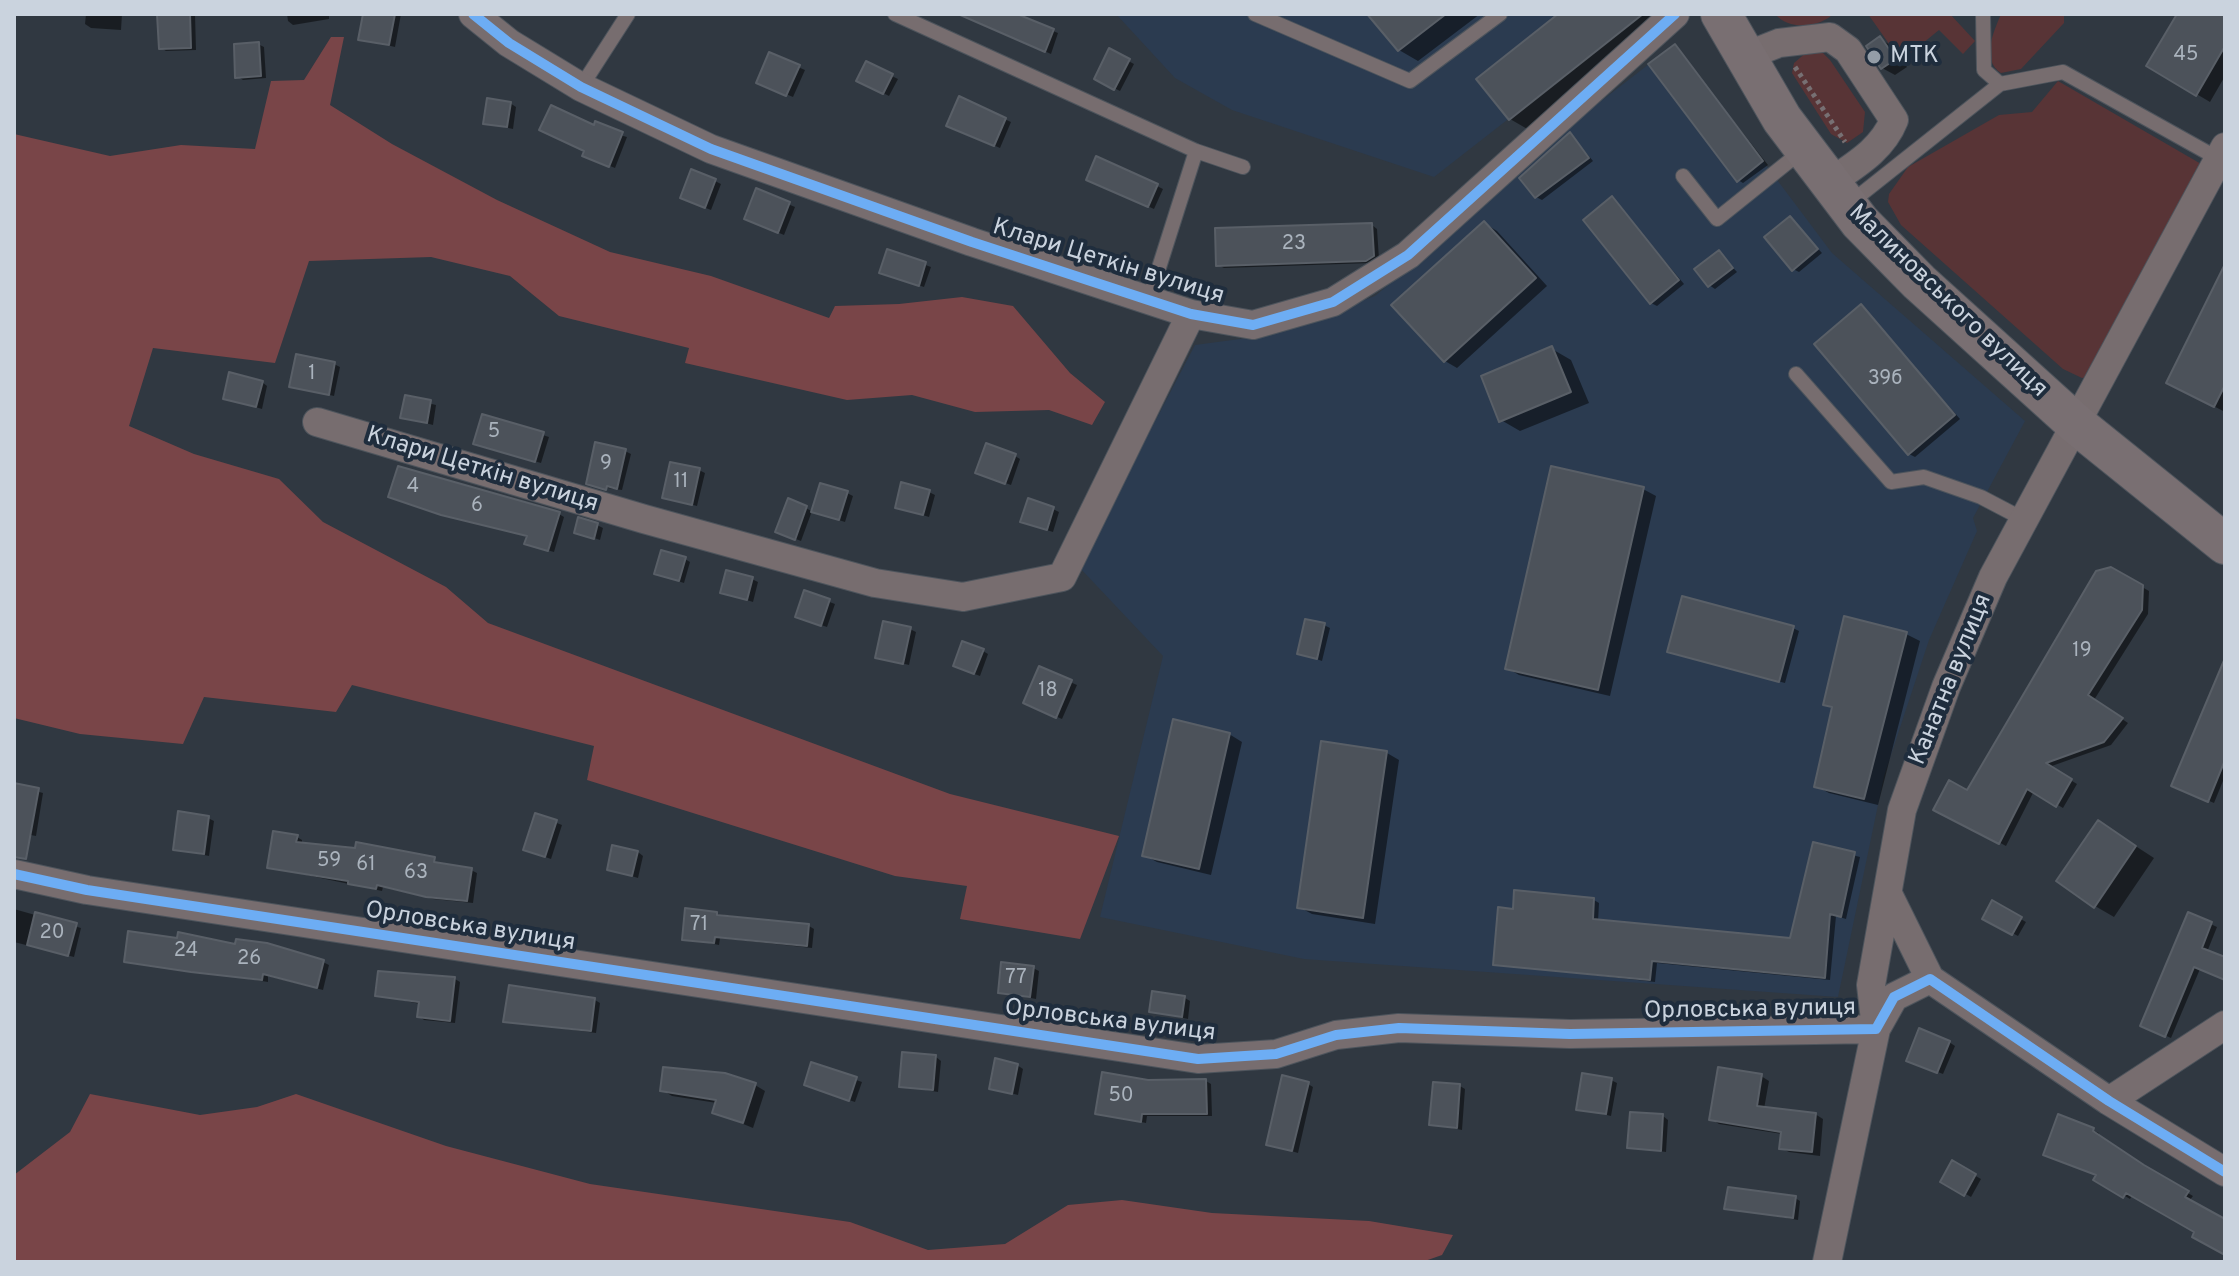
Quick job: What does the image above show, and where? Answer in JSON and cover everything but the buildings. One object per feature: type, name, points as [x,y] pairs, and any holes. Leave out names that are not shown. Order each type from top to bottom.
[{"type":"main road","name":"Малиновського вулиця","points":[[1721,14],[1762,49],[1804,149],[1845,184],[1919,282],[2076,424],[2225,544]]},
{"type":"street","name":"Клари Цеткін вулиця","points":[[473,14],[509,43],[581,87],[725,154],[972,242],[1191,314],[1253,325],[1333,302],[1408,255],[1675,14]]},
{"type":"street","points":[[1762,49],[1830,37],[1848,50],[1894,120],[1887,138],[1845,184]]},
{"type":"street","name":"Канатна вулиця","points":[[1827,1262],[1876,1029],[1871,985],[1902,810],[1941,700],[1993,577],[2222,153]]},
{"type":"street","name":"Клари Цеткін вулиця","points":[[317,422],[644,519],[875,583],[963,597],[1062,577],[1191,314]]},
{"type":"street","name":"Орловська вулиця","points":[[14,874],[87,890],[1198,1059],[1276,1054],[1336,1035],[1399,1028],[1570,1034],[1876,1029],[1894,997],[1930,979]]},
{"type":"street","points":[[1888,894],[1930,979],[2109,1101],[2225,1172]]},
{"type":"street","points":[[2109,1101],[2225,1025]]},
{"type":"lane","points":[[581,87],[628,14]]},
{"type":"lane","points":[[895,14],[1196,151],[1243,167]]},
{"type":"lane","points":[[1255,14],[1410,81],[1500,14]]},
{"type":"lane","points":[[1983,14],[1984,70],[2000,84]]},
{"type":"lane","points":[[1845,184],[2000,84],[2063,72],[2222,153]]},
{"type":"lane","points":[[1683,176],[1717,219],[1804,149]]},
{"type":"lane","points":[[1149,299],[1196,151]]},
{"type":"lane","points":[[1796,374],[1891,482],[1924,477],[1981,497],[2023,519]]},
{"type":"path","points":[[1762,49],[1845,184]]},
{"type":"shaded area","points":[[1116,14],[1643,14],[1434,177],[1232,110],[1175,78]]},
{"type":"shaded area","points":[[1775,14],[1831,16],[1802,26],[1787,23]]},
{"type":"shaded area","points":[[1868,14],[1950,14],[1975,41],[1963,54],[1939,30],[1901,61]]},
{"type":"shaded area","points":[[2001,14],[2064,14],[2064,23],[2021,69],[2001,73],[1991,61],[1990,46]]},
{"type":"shaded area","points":[[331,37],[344,37],[330,105],[392,144],[497,200],[610,252],[711,276],[829,318],[835,306],[899,304],[962,297],[1013,306],[1070,373],[1105,402],[1092,425],[1049,410],[975,412],[912,395],[847,400],[685,363],[689,348],[559,316],[510,276],[431,257],[309,261],[275,363],[153,348],[129,426],[194,454],[279,479],[323,522],[446,587],[488,623],[950,794],[1119,836],[1080,939],[960,919],[967,886],[895,876],[587,780],[594,746],[352,685],[336,712],[204,697],[183,744],[80,734],[14,718],[14,134],[110,156],[181,145],[255,149],[271,81],[304,80]]},
{"type":"shaded area","points":[[1675,44],[1832,253],[2025,421],[1973,518],[1977,531],[1929,640],[1884,776],[1838,997],[1304,959],[1100,917],[1163,656],[1079,567],[1195,345],[1270,335],[1375,296],[1489,201],[1513,169]]},
{"type":"shaded area","points":[[1808,51],[1823,53],[1830,60],[1865,112],[1863,132],[1847,143],[1831,134],[1792,73],[1794,63]]},
{"type":"shaded area","points":[[2058,81],[2208,168],[2098,375],[2082,378],[2063,369],[1901,225],[1888,202],[1889,194],[1908,167],[1999,115],[2032,112]]},
{"type":"shaded area","points":[[90,1094],[200,1115],[257,1107],[296,1094],[446,1146],[590,1184],[850,1222],[928,1250],[1005,1244],[1068,1205],[1122,1200],[1212,1213],[1369,1221],[1453,1235],[1442,1255],[1422,1262],[14,1262],[14,1175],[70,1132]]},
{"type":"cycle path","points":[[473,14],[509,43],[581,87],[711,149],[972,242],[1191,314],[1253,325],[1333,302],[1408,255],[1675,14]]},
{"type":"cycle path","points":[[14,874],[87,890],[1198,1059],[1276,1054],[1336,1035],[1399,1028],[1570,1034],[1876,1029],[1894,997],[1930,979],[2109,1101],[2225,1172]]},
{"type":"place","name":"МТК","points":[[1874,57]]}]
